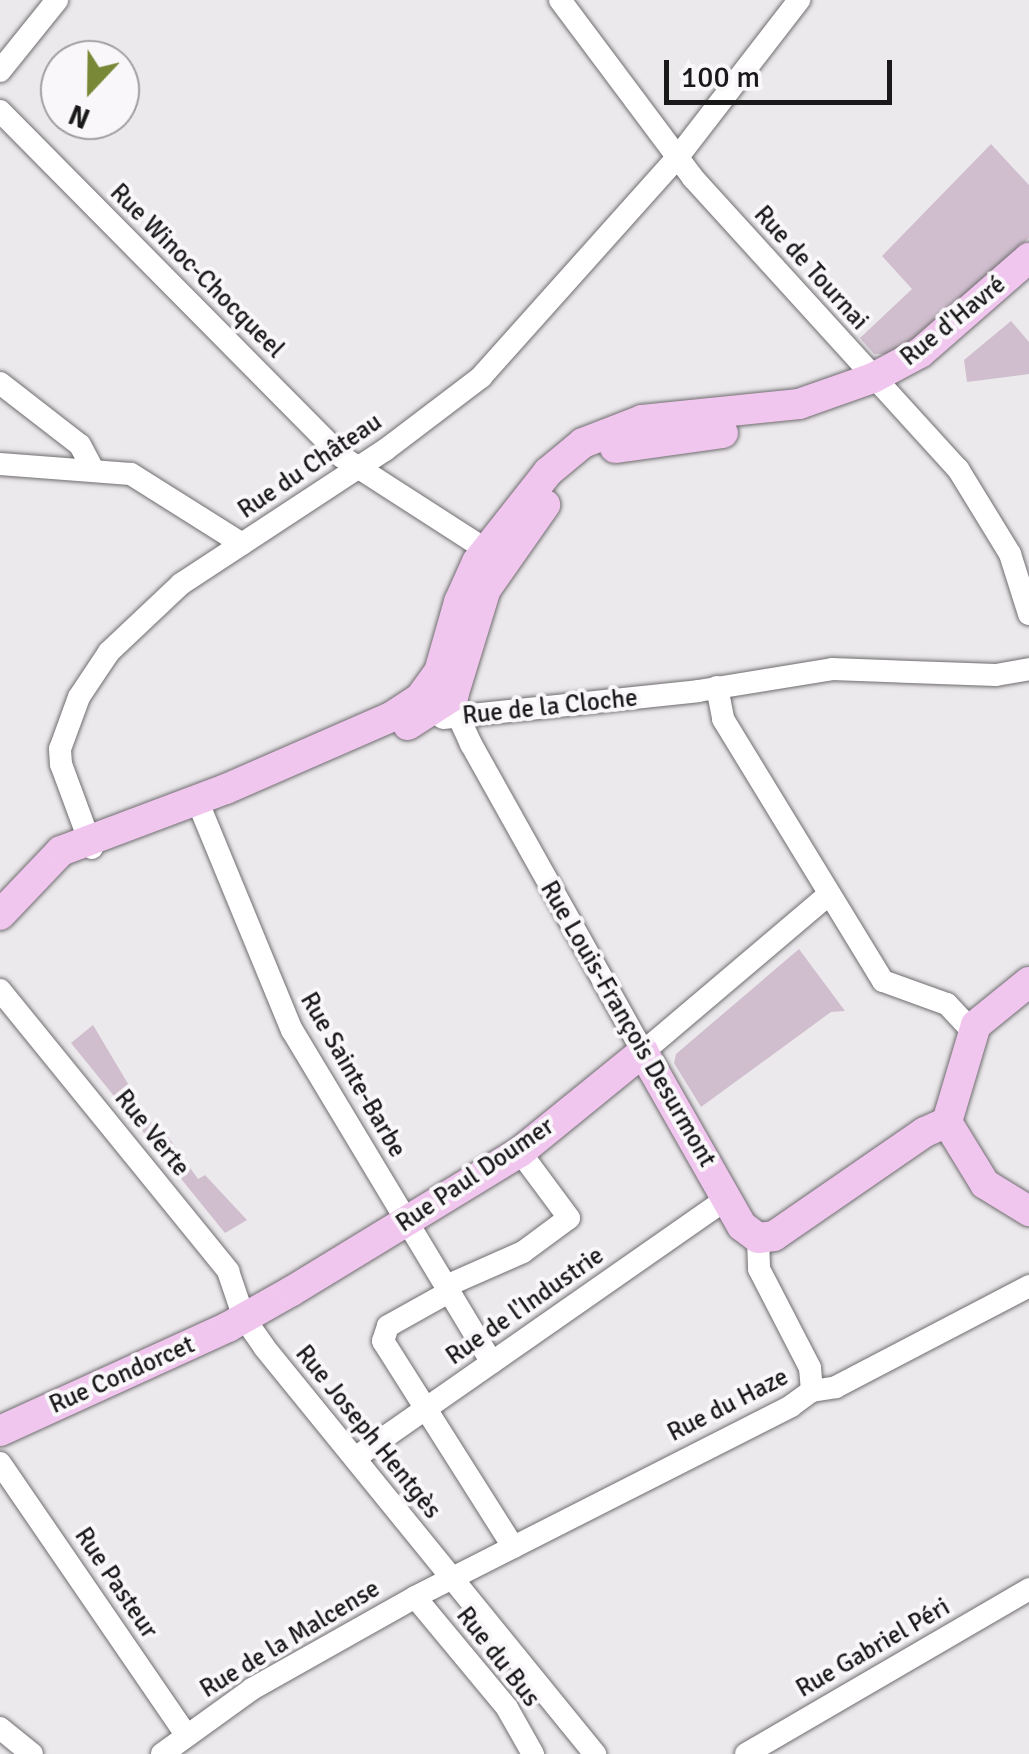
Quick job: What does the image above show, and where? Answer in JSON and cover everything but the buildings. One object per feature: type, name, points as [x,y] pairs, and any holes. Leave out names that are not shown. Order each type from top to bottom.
[{"type":"main road","name":"Rue d'Havré","points":[[880,386],[1029,258]]},
{"type":"main road","name":"Rue d'Havré","points":[[880,386],[937,363],[1029,284]]},
{"type":"main road","points":[[435,710],[439,672],[459,602],[548,472],[596,435],[642,420],[799,404],[880,386]]},
{"type":"main road","points":[[435,710],[462,678],[494,555]]},
{"type":"main road","name":"Rue de la Cloche","points":[[0,916],[25,887],[90,844],[200,806],[391,717],[435,710]]},
{"type":"main road","points":[[1029,982],[994,1006],[972,1031],[947,1122],[985,1184],[1029,1211]]},
{"type":"main road","name":"Rue Paul Doumer","points":[[244,1318],[520,1152],[642,1052]]},
{"type":"main road","name":"Rue Louis-François Desurmont","points":[[642,1052],[742,1226],[758,1238]]},
{"type":"main road","points":[[758,1238],[774,1236],[925,1132],[947,1122]]},
{"type":"main road","name":"Rue Condorcet","points":[[0,1431],[244,1318]]},
{"type":"street","points":[[0,70],[57,0]]},
{"type":"street","name":"Rue de Tournai","points":[[560,0],[677,158],[880,386],[948,456],[995,526],[1018,572],[1029,614]]},
{"type":"street","name":"Rue du Château","points":[[90,844],[60,758],[78,697],[122,636],[181,584],[357,468],[481,376],[677,158],[799,0]]},
{"type":"street","name":"Rue Winoc-Chocqueel","points":[[0,112],[357,468],[494,555]]},
{"type":"street","points":[[0,383],[80,445],[93,469]]},
{"type":"street","points":[[0,464],[93,469],[141,479],[242,544]]},
{"type":"street","name":"Rue de la Cloche","points":[[435,710],[718,688],[847,668],[996,675],[1029,669]]},
{"type":"street","points":[[718,688],[723,720],[884,981],[946,1004],[972,1031]]},
{"type":"street","name":"Rue Louis-François Desurmont","points":[[435,710],[642,1052]]},
{"type":"street","name":"Rue Sainte-Barbe","points":[[200,806],[292,1030],[492,1362]]},
{"type":"street","name":"Rue Paul Doumer","points":[[642,1052],[829,894]]},
{"type":"street","name":"Rue Verte","points":[[0,990],[228,1271],[244,1318]]},
{"type":"street","points":[[513,1546],[382,1336],[388,1326],[447,1289],[518,1255],[569,1218],[520,1152]]},
{"type":"street","name":"Rue de l'Industrie","points":[[354,1458],[726,1199]]},
{"type":"street","name":"Rue Louis-François Desurmont","points":[[758,1238],[759,1269],[810,1368],[812,1390]]},
{"type":"street","name":"Rue du Haze","points":[[451,1578],[791,1406],[812,1390],[836,1387],[1029,1286]]},
{"type":"street","name":"Rue Joseph Hentgès","points":[[244,1318],[595,1754]]},
{"type":"street","name":"Rue Pasteur","points":[[0,1462],[186,1735]]},
{"type":"street","name":"Rue de la Malcense","points":[[162,1754],[252,1689],[451,1578]]},
{"type":"street","name":"Rue Gabriel Péri","points":[[746,1754],[1029,1588]]},
{"type":"street","name":"Rue du Bus","points":[[415,1597],[507,1708],[533,1754]]},
{"type":"street","points":[[0,1728],[32,1754]]},
{"type":"shaded area","points":[[991,144],[1029,185],[1029,238],[902,354],[874,354],[860,338],[912,289],[882,256]]},
{"type":"shaded area","points":[[1011,321],[1029,342],[1029,374],[967,382],[964,360]]},
{"type":"shaded area","points":[[799,949],[845,1011],[831,1012],[701,1107],[674,1063],[676,1054]]},
{"type":"shaded area","points":[[93,1025],[152,1124],[157,1121],[198,1179],[205,1175],[247,1220],[225,1233],[71,1043]]}]
